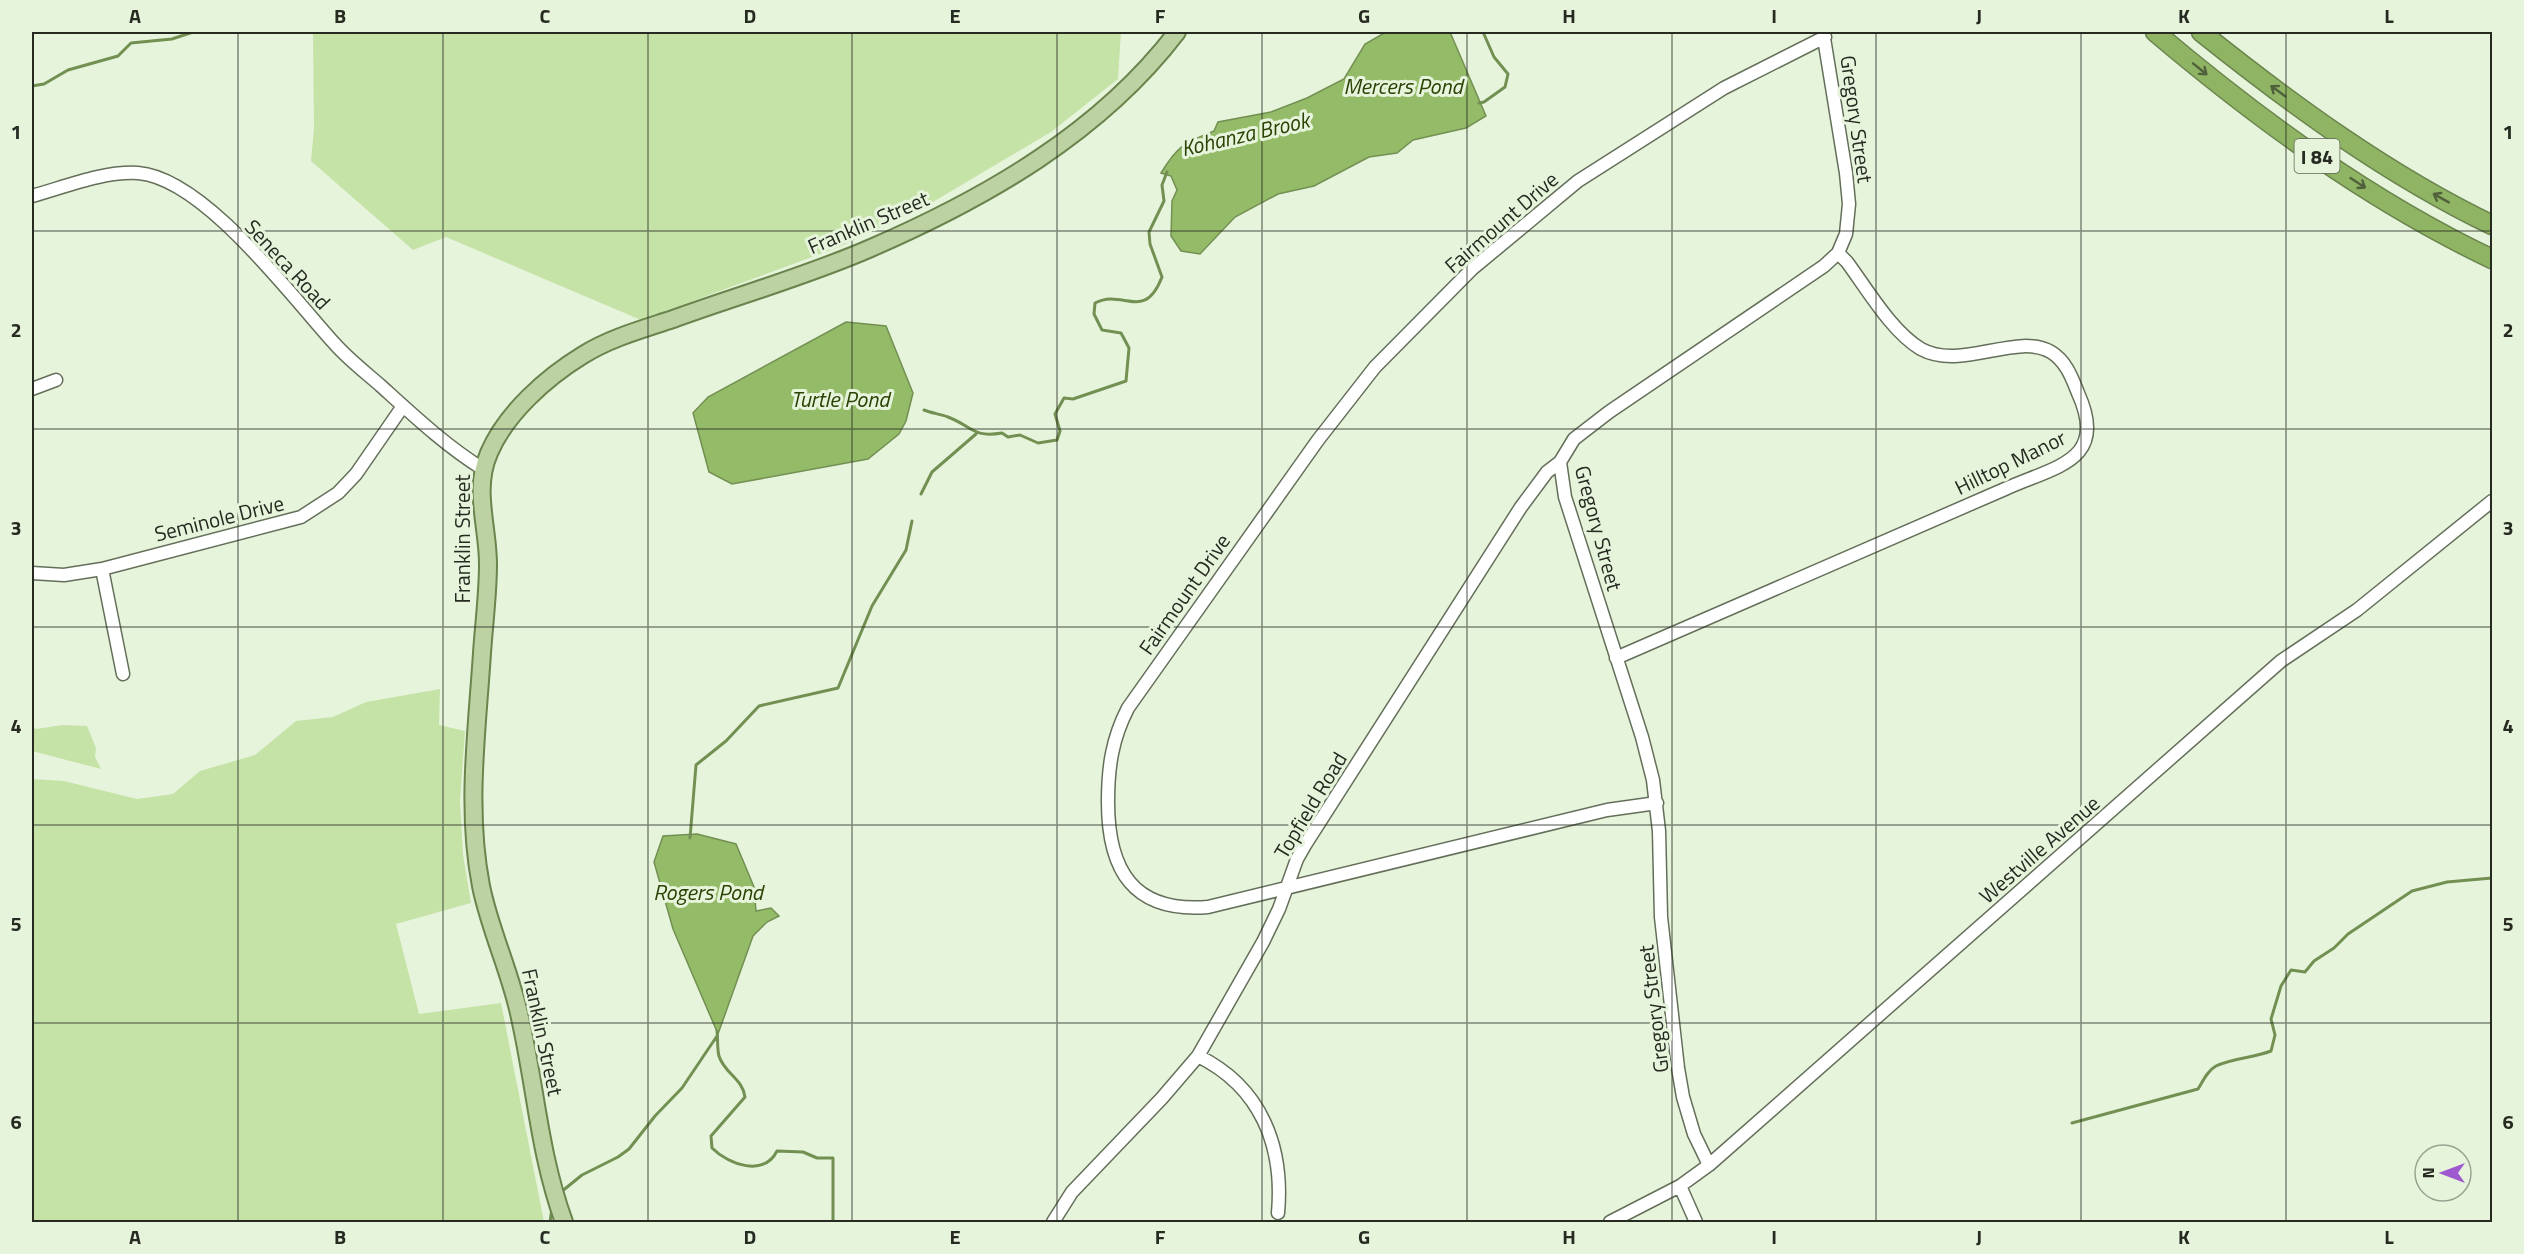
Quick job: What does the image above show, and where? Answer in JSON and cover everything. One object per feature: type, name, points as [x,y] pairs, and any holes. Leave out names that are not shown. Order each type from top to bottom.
[{"type":"highway","name":"I 84","points":[[2155,32],[2226,90],[2315,155],[2410,215],[2493,259]]},
{"type":"highway","name":"I 84","points":[[2201,32],[2275,89],[2364,151],[2433,193],[2493,225]]},
{"type":"main road","name":"Franklin Street","points":[[564,1222],[545,1161],[515,994],[487,913],[475,851],[473,794],[488,561],[481,494],[483,469],[499,435],[524,404],[560,370],[584,354],[647,327],[866,250],[993,189],[1028,167],[1102,109],[1141,74],[1177,32]]},
{"type":"street","name":"Gregory Street","points":[[1709,1165],[1694,1134],[1683,1097],[1678,1068],[1661,917],[1657,803],[1642,737],[1566,497],[1560,462],[1574,439],[1609,412],[1824,266],[1838,253],[1846,234],[1849,204],[1824,34]]},
{"type":"street","name":"Fairmount Drive","points":[[1657,803],[1607,810],[1208,907],[1189,909],[1158,902],[1143,895],[1131,886],[1115,861],[1107,820],[1107,779],[1118,728],[1128,708],[1318,440],[1375,367],[1472,269],[1578,181],[1724,88],[1824,34]]},
{"type":"street","name":"Seneca Road","points":[[32,196],[97,178],[137,173],[172,184],[199,202],[283,282],[335,345],[403,406],[468,460],[483,469]]},
{"type":"street","name":"Hilltop Manor","points":[[1616,658],[2067,461],[2084,446],[2089,426],[2087,412],[2067,368],[2057,356],[2038,347],[1948,356],[1921,349],[1897,328],[1838,253]]},
{"type":"street","points":[[32,389],[56,380]]},
{"type":"street","name":"Seminole Drive","points":[[32,573],[64,575],[102,569],[301,517],[330,499],[356,474],[403,406]]},
{"type":"street","name":"Topfield Road","points":[[1053,1222],[1068,1197],[1162,1098],[1198,1056],[1263,942],[1305,845],[1521,507],[1547,472],[1560,462]]},
{"type":"street","name":"Westville Avenue","points":[[1610,1222],[1680,1186],[1709,1165],[2242,693],[2281,661],[2357,610],[2493,501]]},
{"type":"street","points":[[102,569],[123,674]]},
{"type":"street","points":[[1198,1056],[1229,1075],[1263,1116],[1272,1138],[1277,1160],[1280,1187],[1278,1213]]},
{"type":"street","points":[[1680,1186],[1696,1222]]},
{"type":"shaded area","points":[[313,32],[1121,32],[1118,79],[1051,132],[926,206],[839,247],[641,320],[446,237],[413,250],[311,161],[314,129]]},
{"type":"shaded area","points":[[440,689],[439,725],[465,731],[460,801],[463,855],[471,903],[396,924],[419,1014],[501,1003],[544,1222],[32,1222],[32,779],[64,781],[137,799],[173,794],[200,771],[255,755],[296,721],[333,717],[366,702]]},
{"type":"shaded area","points":[[32,725],[36,729],[63,725],[87,726],[96,748],[95,757],[101,769],[32,751]]},
{"type":"water","name":"Mercers Pond","points":[[1386,32],[1450,32],[1486,116],[1466,128],[1413,140],[1397,153],[1369,157],[1314,186],[1278,194],[1235,217],[1200,254],[1181,251],[1171,236],[1172,201],[1177,190],[1171,176],[1161,173],[1172,156],[1189,142],[1214,131],[1218,122],[1271,112],[1307,98],[1344,79],[1365,44]]},
{"type":"water","name":"Turtle Pond","points":[[846,322],[886,326],[913,393],[906,421],[899,434],[868,459],[732,484],[709,472],[693,413],[708,397]]},
{"type":"water","name":"Rogers Pond","points":[[697,834],[736,844],[754,887],[756,911],[771,908],[779,916],[767,922],[753,936],[718,1034],[673,929],[654,862],[663,836]]},
{"type":"waterway","points":[[32,86],[44,84],[68,70],[118,56],[131,43],[172,39],[193,32]]},
{"type":"waterway","name":"Kohanza Brook","points":[[1479,103],[1505,87],[1508,74],[1494,57],[1483,32]]},
{"type":"waterway","name":"Kohanza Brook","points":[[924,410],[956,420],[978,433],[1002,433],[1008,437],[1020,435],[1038,443],[1057,440],[1060,431],[1055,414],[1064,398],[1073,399],[1126,381],[1129,348],[1121,333],[1102,330],[1094,314],[1095,303],[1105,299],[1140,301],[1148,298],[1155,291],[1162,277],[1150,244],[1149,232],[1164,201],[1162,185],[1167,172]]},
{"type":"waterway","name":"Kohanza Brook","points":[[921,494],[932,472],[976,434]]},
{"type":"waterway","name":"Kohanza Brook","points":[[690,838],[696,765],[726,741],[759,706],[838,688],[872,606],[906,550],[912,521]]},
{"type":"waterway","points":[[2072,1123],[2198,1089],[2208,1073],[2216,1066],[2271,1051],[2275,1035],[2271,1019],[2281,986],[2291,970],[2305,972],[2314,961],[2334,948],[2348,934],[2412,891],[2447,882],[2492,878]]},
{"type":"waterway","name":"Kohanza Brook","points":[[717,1031],[718,1053],[721,1062],[741,1085],[745,1097],[711,1136],[712,1148],[728,1159],[746,1166],[764,1164],[777,1151],[803,1152],[817,1158],[833,1158],[833,1222]]},
{"type":"waterway","points":[[561,1192],[582,1175],[629,1149],[655,1116],[682,1088],[717,1036]]},
{"type":"waterway","points":[[550,1222],[552,1208]]}]
